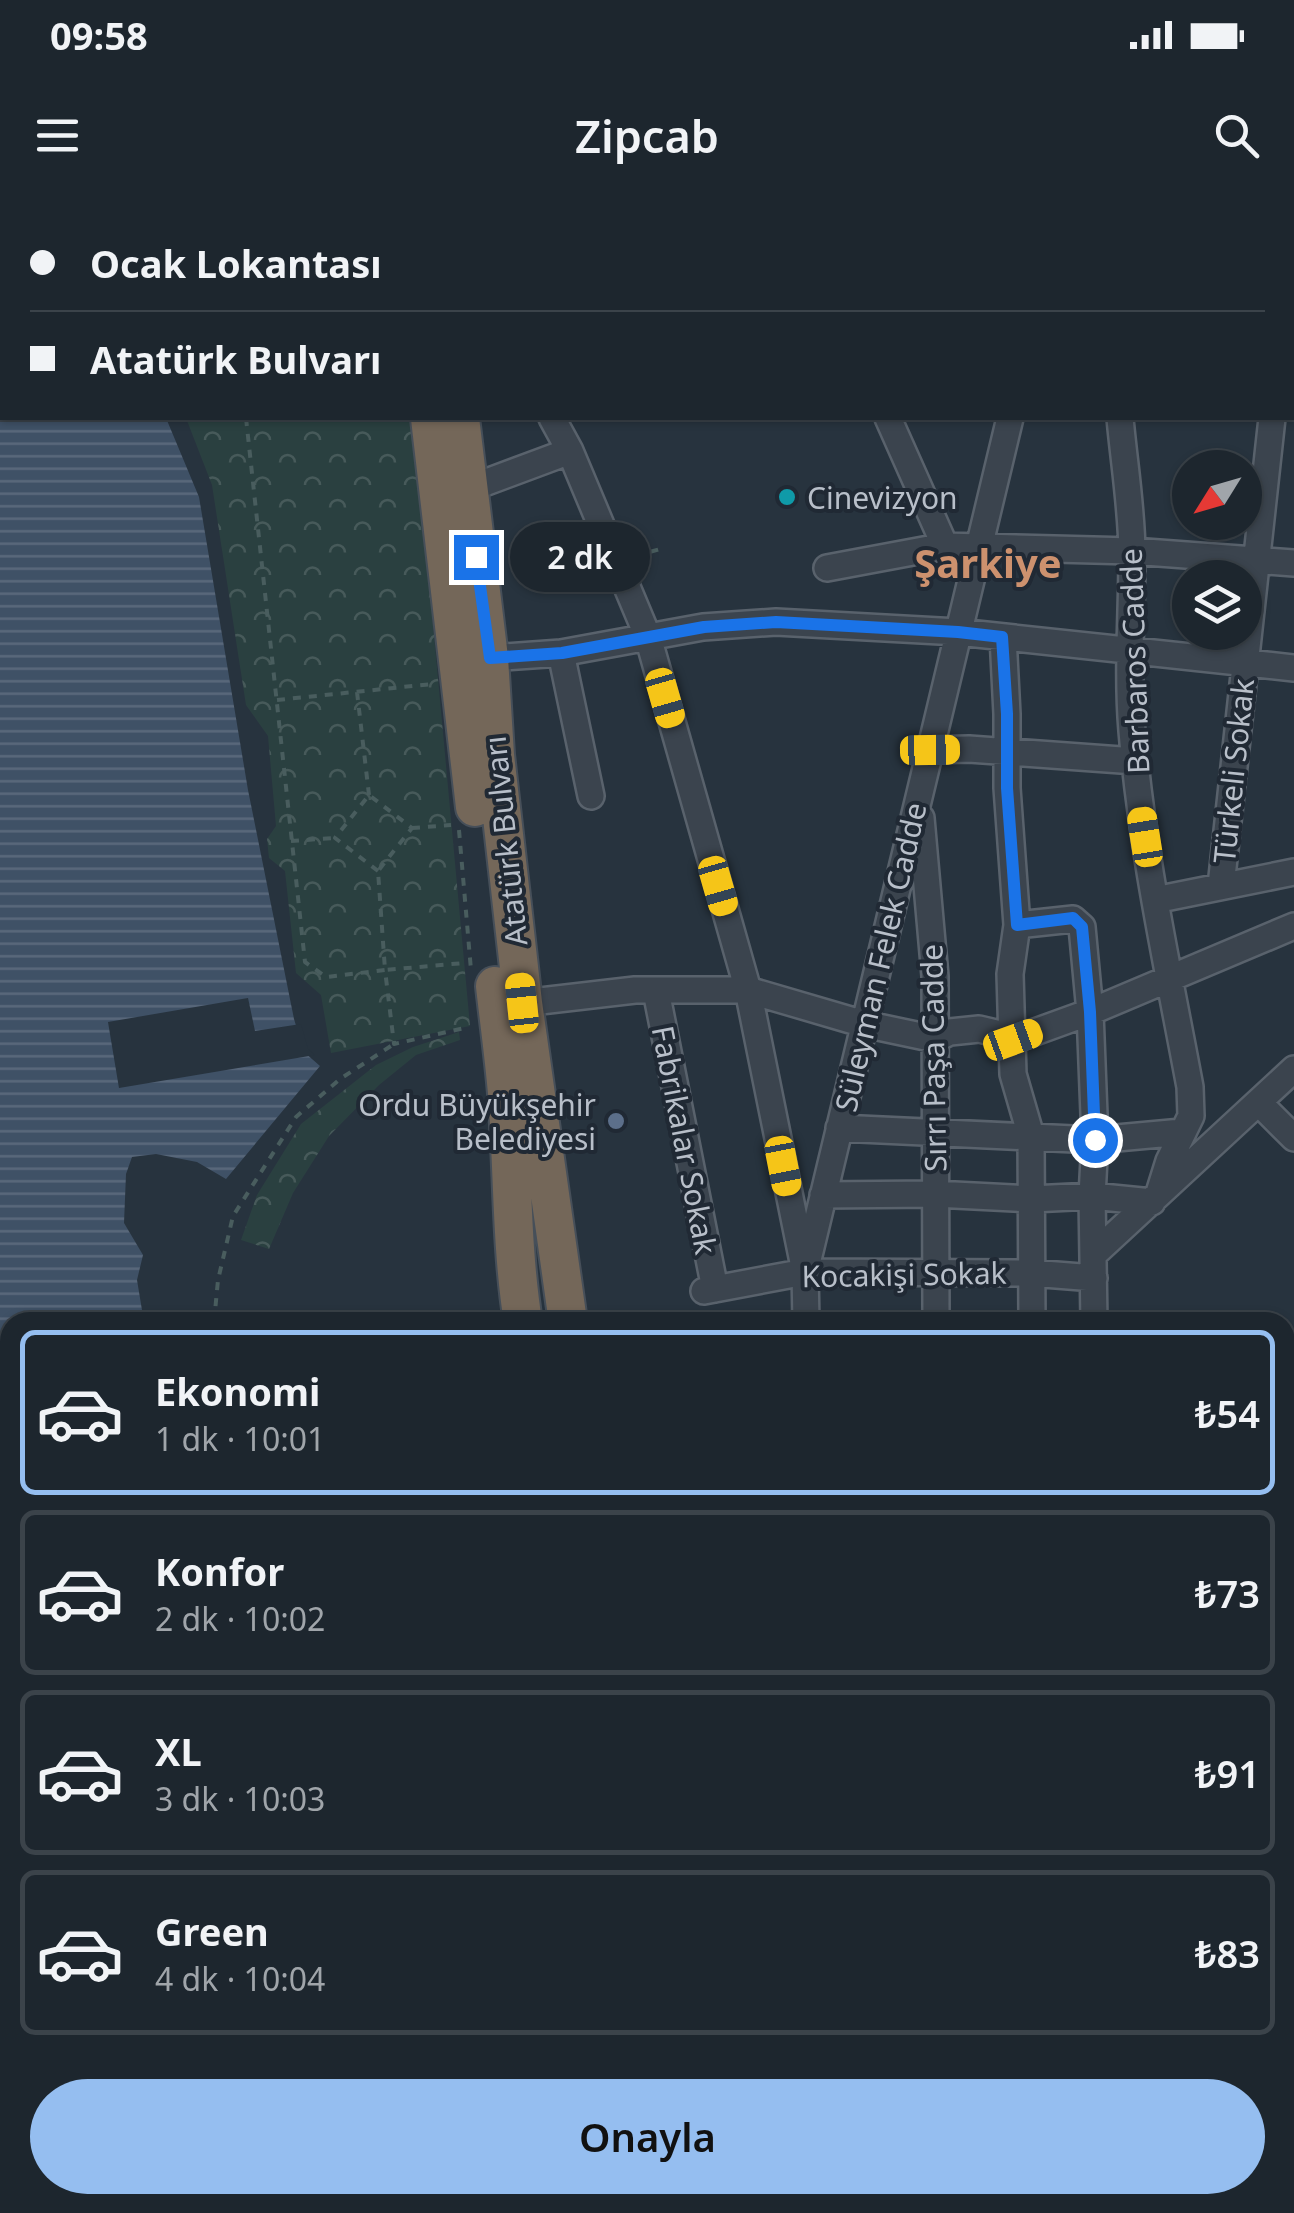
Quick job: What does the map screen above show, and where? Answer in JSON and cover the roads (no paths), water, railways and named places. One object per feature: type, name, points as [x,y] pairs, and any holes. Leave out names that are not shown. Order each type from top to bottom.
[{"type":"highway","name":"Atatürk Bulvarı","points":[[430,420],[508,1094],[521,1312]]},
{"type":"highway","name":"Atatürk Bulvarı","points":[[460,420],[490,658],[495,755],[522,1003],[567,1312]]},
{"type":"street","points":[[889,420],[945,546]]},
{"type":"street","name":"Süleyman Felek Cadde","points":[[806,1312],[804,1272],[1010,420]]},
{"type":"street","name":"Barbaros Cadde","points":[[1120,420],[1132,551],[1129,650],[1135,761],[1154,900],[1190,1087],[1190,1116],[1155,1198]]},
{"type":"street","name":"Türkeli Sokak","points":[[1256,560],[1272,420]]},
{"type":"street","points":[[561,421],[648,637],[748,990],[804,1272]]},
{"type":"street","points":[[468,489],[570,451]]},
{"type":"street","points":[[827,568],[945,546],[1132,551],[1256,560]]},
{"type":"street","points":[[1262,560],[1294,563]]},
{"type":"street","points":[[490,658],[562,653],[704,627],[776,622],[958,632],[1294,668]]},
{"type":"street","points":[[1002,637],[1017,925],[1010,974],[1014,1074],[1030,1136],[1032,1312]]},
{"type":"street","name":"Türkeli Sokak","points":[[1221,886],[1245,650]]},
{"type":"street","points":[[562,653],[591,796]]},
{"type":"street","points":[[930,750],[969,749],[1135,761]]},
{"type":"street","name":"Sırrı Paşa Cadde","points":[[920,794],[934,976],[936,1312]]},
{"type":"street","points":[[1154,900],[1294,872]]},
{"type":"street","points":[[1017,925],[1073,918],[1082,927],[1095,1140],[1094,1312]]},
{"type":"street","points":[[1013,1040],[1170,980],[1294,926]]},
{"type":"street","points":[[522,1003],[646,990],[748,990],[864,1024],[935,1038],[978,1028],[1006,1033],[1013,1040]]},
{"type":"street","name":"Fabrikalar Sokak","points":[[646,990],[709,1290]]},
{"type":"street","points":[[1094,1266],[1155,1198],[1294,1069]]},
{"type":"street","points":[[1259,1103],[1294,1138]]},
{"type":"street","points":[[839,1128],[1095,1140],[1182,1132]]},
{"type":"street","points":[[823,1196],[1155,1198]]},
{"type":"street","name":"Kocakişi Sokak","points":[[709,1290],[804,1272],[1031,1274],[1094,1266]]},
{"type":"water","points":[[0,420],[167,420],[199,497],[248,790],[294,1019],[304,1052],[320,1066],[226,1179],[197,1162],[156,1154],[132,1157],[126,1174],[124,1223],[143,1255],[137,1280],[142,1312],[0,1312]]},
{"type":"place","name":"Cinevizyon","points":[[787,497]]},
{"type":"place","name":"Ordu Büyükşehir Belediyesi","points":[[616,1121]]},
{"type":"district","name":"Şarkiye","points":[[988,562]]}]
